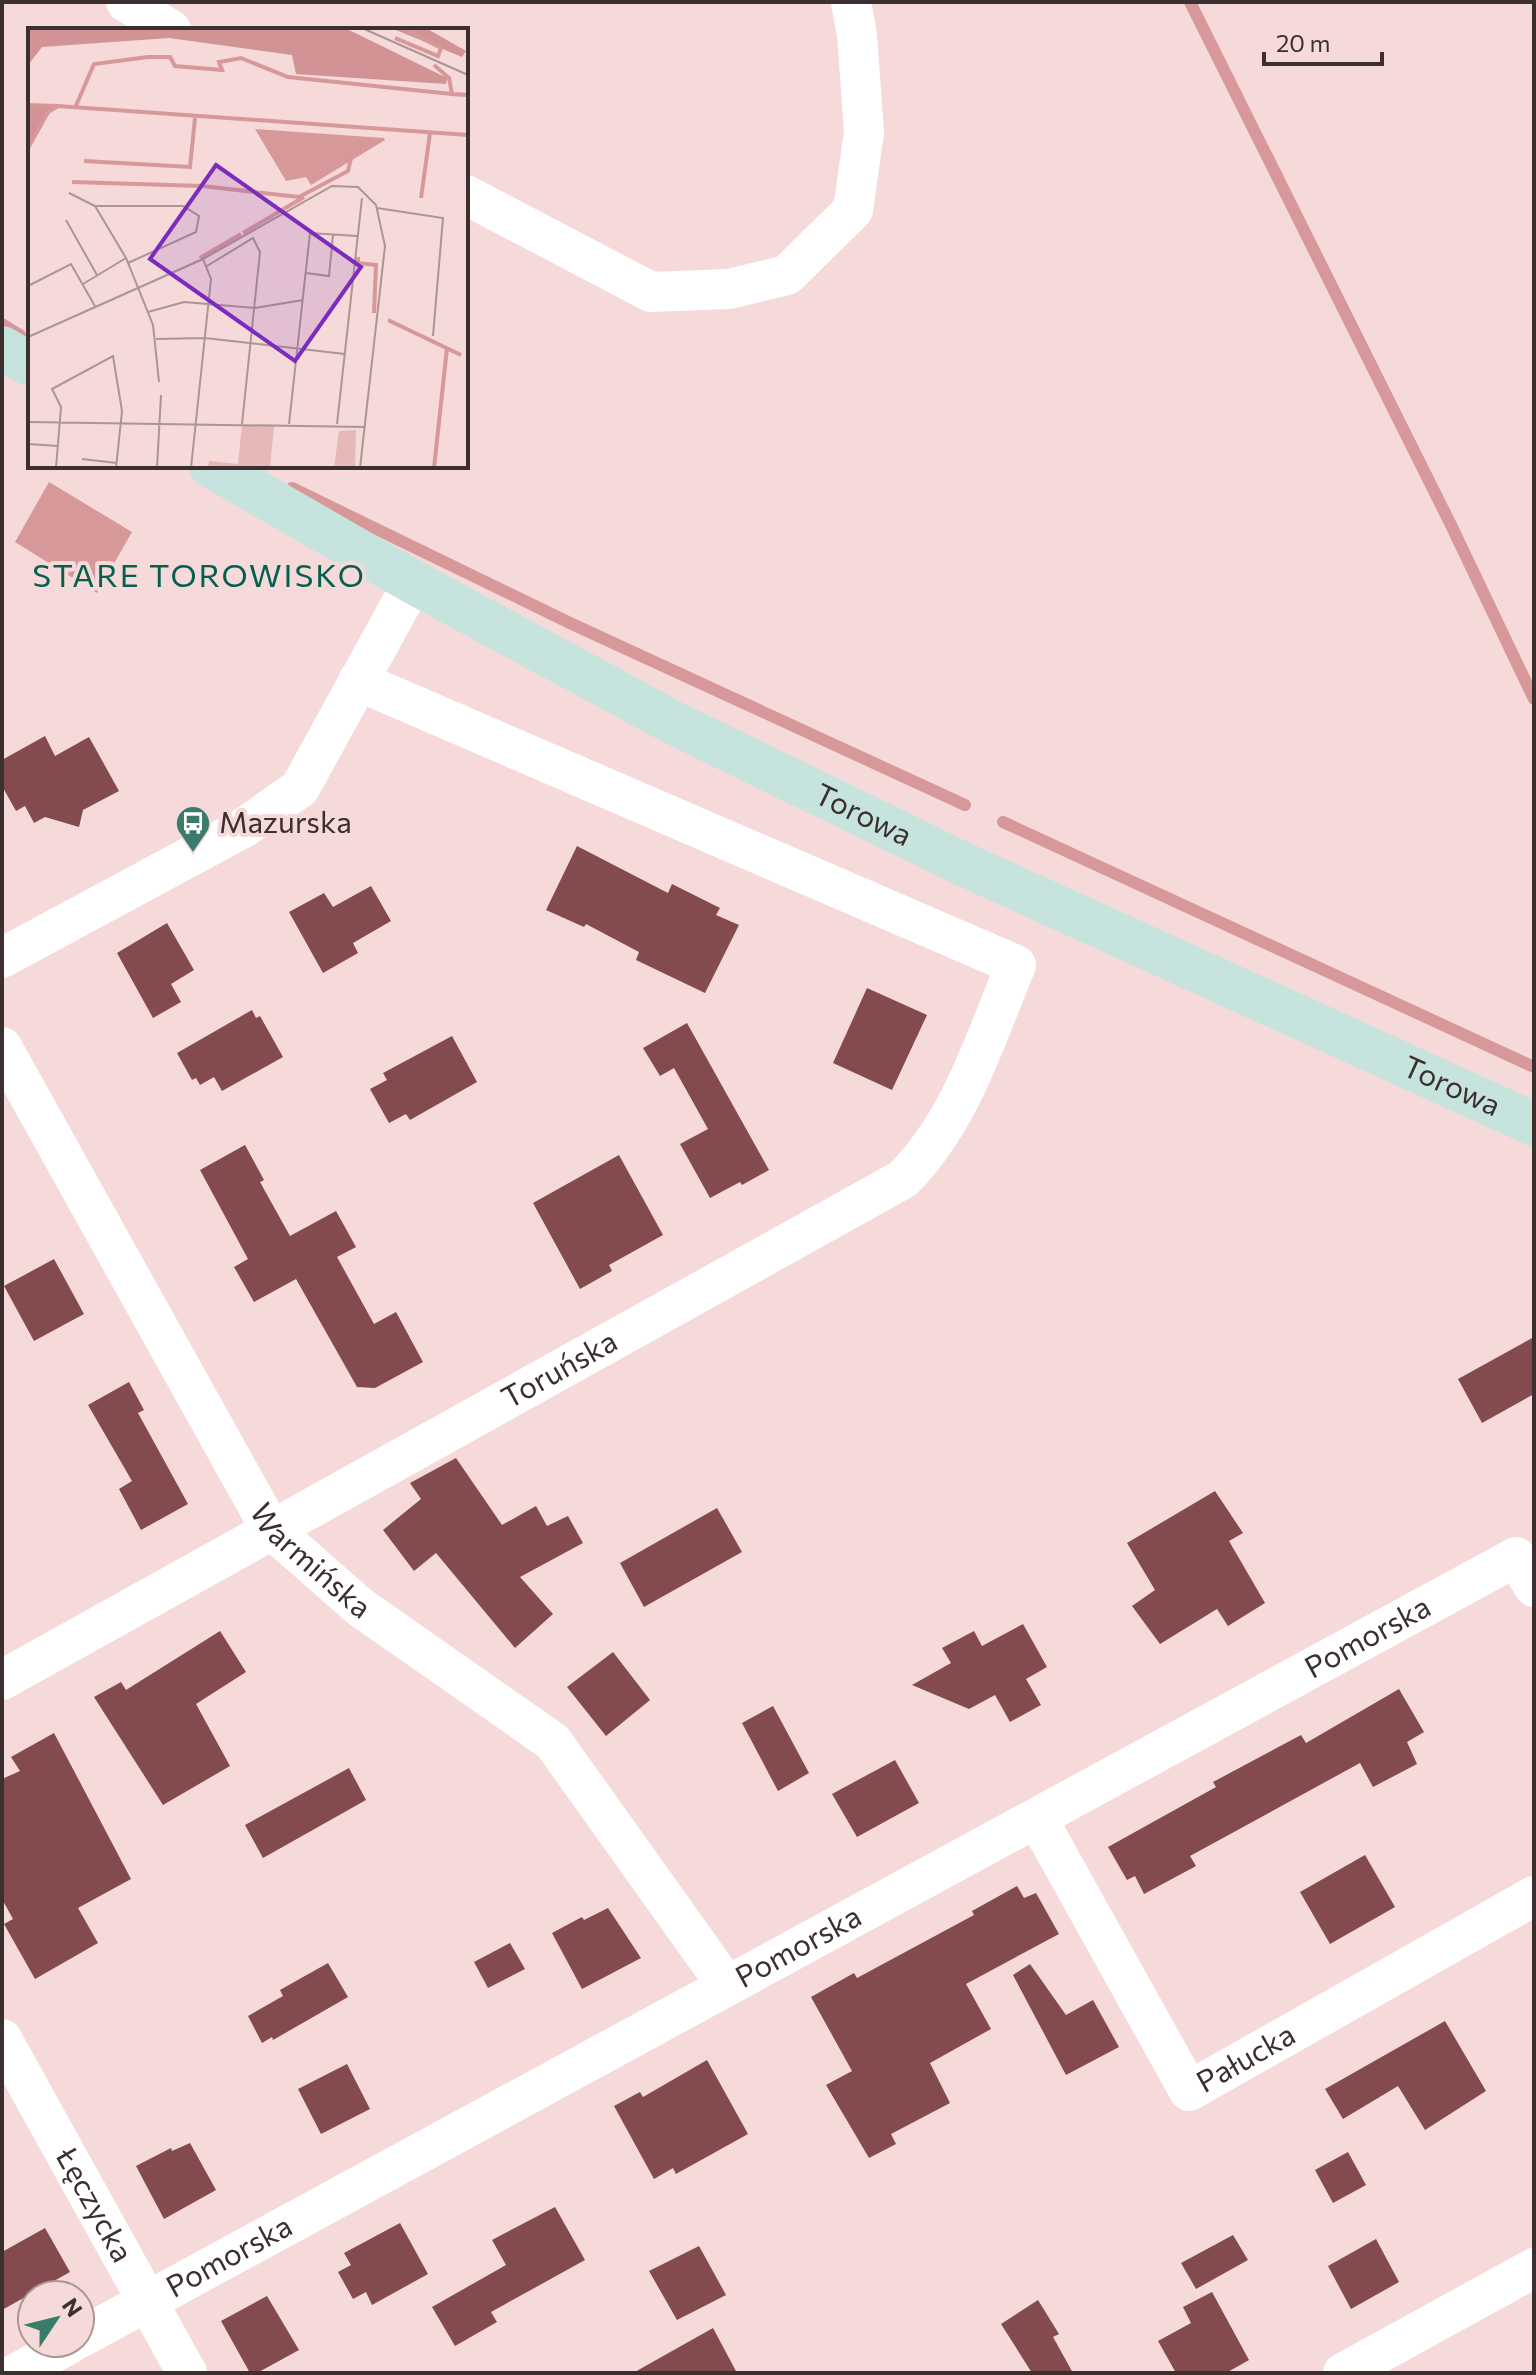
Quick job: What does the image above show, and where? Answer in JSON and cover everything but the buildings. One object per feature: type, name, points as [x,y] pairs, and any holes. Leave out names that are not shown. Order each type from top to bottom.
[{"type":"street","points":[[126,2],[168,28]]},
{"type":"street","points":[[468,196],[651,292],[729,289],[787,275],[853,210],[864,132],[857,35],[851,2]]},
{"type":"street","points":[[2,348],[28,363]]},
{"type":"street","name":"Torowa","points":[[214,468],[413,582],[674,723],[963,864],[1534,1124]]},
{"type":"street","points":[[2,958],[245,827],[300,788],[413,582]]},
{"type":"street","name":"Toruńska","points":[[2,1680],[270,1528],[903,1179],[925,1156],[961,1097],[1016,965],[358,681]]},
{"type":"street","name":"Warmińska","points":[[2,1047],[270,1528],[360,1607],[553,1742],[727,1986]]},
{"type":"street","name":"Pomorska","points":[[96,2329],[1037,1818],[1525,1572]]},
{"type":"street","name":"Pałucka","points":[[1037,1818],[1189,2091],[1534,1896]]},
{"type":"street","name":"Łęczycka","points":[[2,2039],[187,2373]]},
{"type":"street","points":[[1343,2373],[1534,2268]]},
{"type":"street","points":[[17,2373],[42,2359]]},
{"type":"shaded area","points":[[49,482],[132,532],[97,593],[15,542]]},
{"type":"waterway","points":[[1190,2],[1451,525],[1534,699]]},
{"type":"waterway","points":[[2,324],[20,335]]},
{"type":"waterway","points":[[292,488],[572,624],[965,805]]},
{"type":"waterway","points":[[1003,822],[1534,1067]]},
{"type":"place","name":"Mazurska","points":[[193,854]]},
{"type":"district","name":"STARE TOROWISKO","points":[[199,576]]}]
